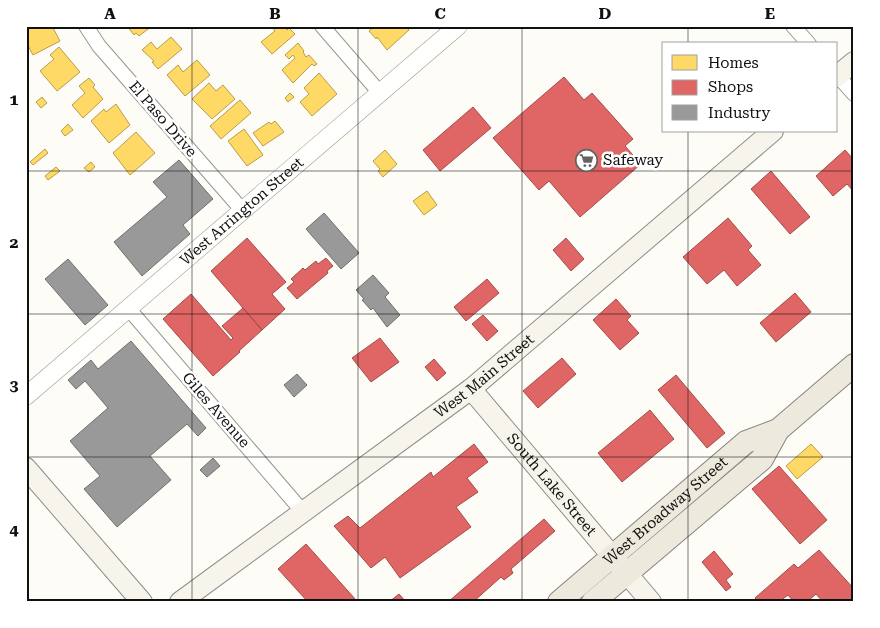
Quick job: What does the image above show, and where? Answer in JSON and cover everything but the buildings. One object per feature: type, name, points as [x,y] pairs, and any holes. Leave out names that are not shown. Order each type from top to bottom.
[{"type":"main road","points":[[838,75],[854,62]]},
{"type":"main road","name":"West Main Street","points":[[180,602],[471,390],[772,132]]},
{"type":"main road","name":"West Broadway Street","points":[[558,602],[619,565],[762,459],[778,430],[854,365]]},
{"type":"main road","name":"South Lake Street","points":[[471,390],[651,602]]},
{"type":"main road","points":[[26,468],[142,602]]},
{"type":"main road","name":"West Broadway Street","points":[[593,602],[619,565]]},
{"type":"street","name":"El Paso Drive","points":[[86,26],[99,46],[242,211]]},
{"type":"street","points":[[322,26],[380,93]]},
{"type":"street","name":"West Arrington Street","points":[[26,396],[458,26]]},
{"type":"street","points":[[793,26],[807,42]]},
{"type":"street","points":[[838,77],[854,94]]},
{"type":"street","name":"Giles Avenue","points":[[128,308],[303,512]]},
{"type":"place","name":"Safeway","points":[[587,160]]}]
